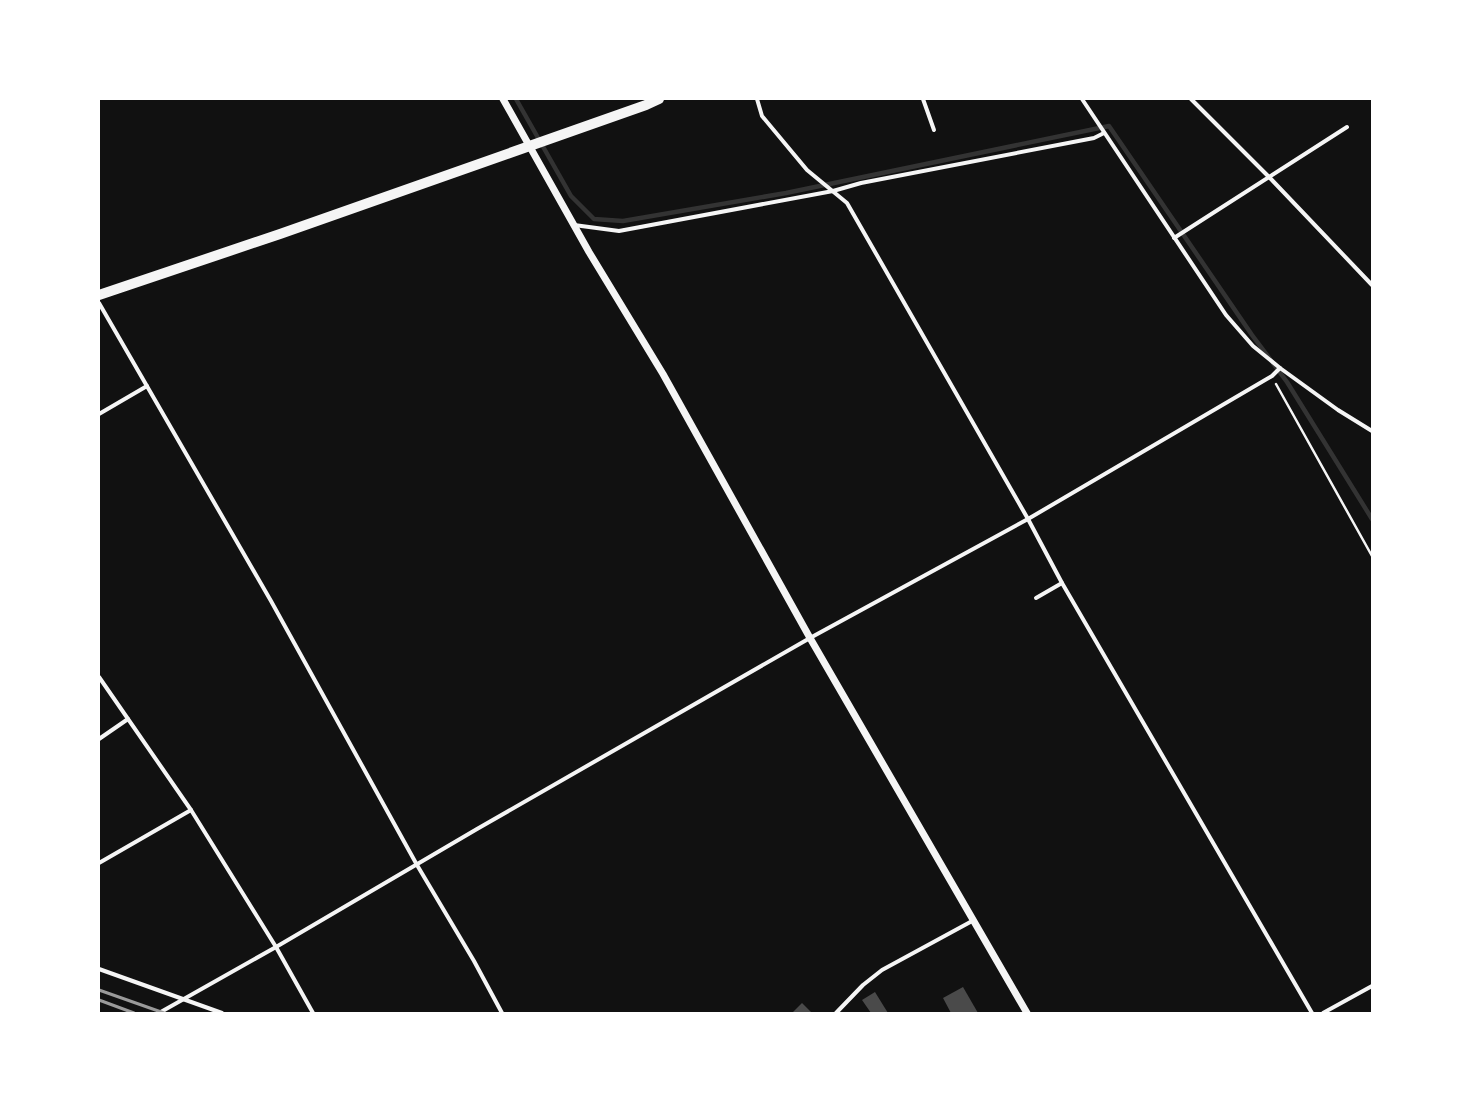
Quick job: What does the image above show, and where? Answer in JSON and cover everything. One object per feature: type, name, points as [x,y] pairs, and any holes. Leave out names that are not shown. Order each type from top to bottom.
[{"type":"main road","points":[[99,295],[280,234],[646,105],[659,99]]},
{"type":"street","points":[[503,99],[589,252],[663,374],[810,638],[1027,1013]]},
{"type":"street","points":[[757,99],[762,116],[807,170],[847,203],[1028,519],[1062,583],[1312,1013]]},
{"type":"street","points":[[923,99],[934,130]]},
{"type":"street","points":[[1082,99],[1226,315],[1253,346],[1280,368],[1338,410],[1372,431]]},
{"type":"street","points":[[1191,99],[1270,178],[1372,284]]},
{"type":"street","points":[[1174,238],[1270,178],[1347,127]]},
{"type":"street","points":[[574,225],[619,231],[833,191],[861,183],[1094,138],[1104,133]]},
{"type":"street","points":[[99,303],[271,601],[417,865],[474,961],[502,1013]]},
{"type":"street","points":[[159,1013],[276,947],[477,829],[810,638],[1028,519],[1272,376],[1280,368]]},
{"type":"street","points":[[99,414],[147,386]]},
{"type":"street","points":[[1036,598],[1062,583]]},
{"type":"street","points":[[99,678],[191,810],[276,947],[313,1013]]},
{"type":"street","points":[[99,739],[128,719]]},
{"type":"street","points":[[99,863],[191,810]]},
{"type":"street","points":[[836,1013],[863,985],[882,970],[974,920]]},
{"type":"street","points":[[99,969],[222,1013]]},
{"type":"street","points":[[1323,1013],[1372,986]]},
{"type":"path","points":[[1272,376],[1372,556]]},
{"type":"building","points":[[963,987],[978,1013],[951,1013],[943,998]]},
{"type":"building","points":[[875,992],[888,1013],[871,1013],[862,1000]]},
{"type":"building","points":[[802,1003],[812,1013],[792,1013]]},
{"type":"waterway","points":[[516,99],[571,196],[594,219],[623,221],[786,193],[1109,126],[1252,335],[1287,382],[1372,519]]},
{"type":"railway","points":[[99,990],[164,1013]]},
{"type":"railway","points":[[99,1000],[134,1013]]}]
